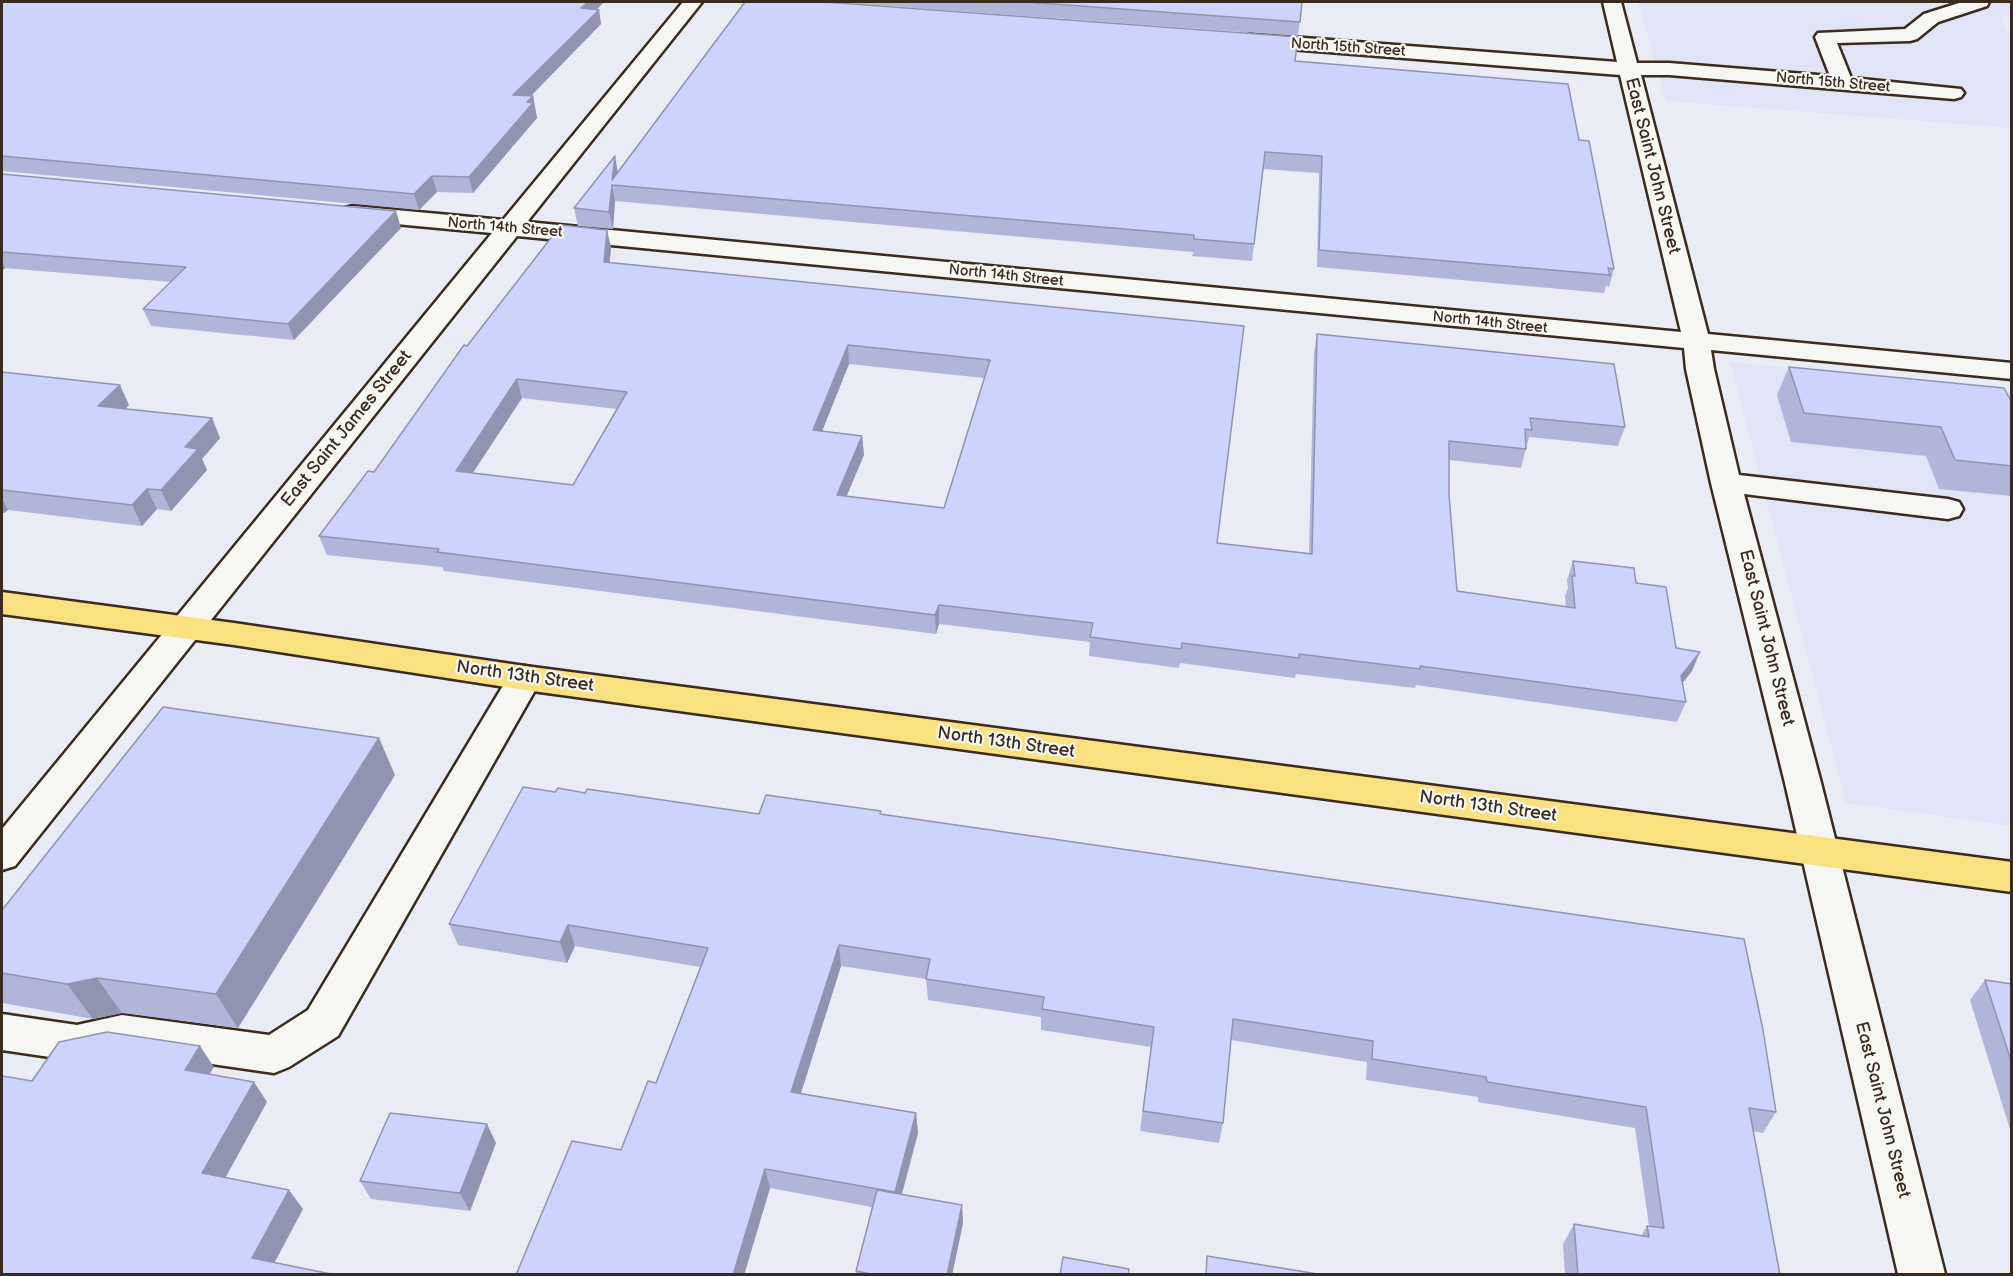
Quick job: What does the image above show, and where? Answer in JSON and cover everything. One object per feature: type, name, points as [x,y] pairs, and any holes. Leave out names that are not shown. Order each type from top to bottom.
[{"type":"main road","name":"North 13th Street","points":[[2,603],[525,678],[2012,877]]},
{"type":"street","name":"East Saint James Street","points":[[2,855],[693,2]]},
{"type":"street","name":"East Saint John Street","points":[[1611,2],[1697,342],[1700,369],[1726,483],[1820,852],[1922,1275]]},
{"type":"street","points":[[1842,84],[1825,37],[1910,34],[1931,18],[1980,2]]},
{"type":"street","name":"North 15th Street","points":[[1227,38],[1628,69],[1669,69],[1954,93]]},
{"type":"street","name":"North 14th Street","points":[[334,212],[2012,371]]},
{"type":"street","points":[[1726,483],[1948,509]]},
{"type":"street","points":[[2,1032],[77,1044],[122,1033],[274,1054],[323,1023],[525,678]]},
{"type":"shaded area","points":[[1638,2],[2011,2],[2011,14],[2001,17],[2011,41],[2011,128],[1666,101]]},
{"type":"shaded area","points":[[1730,362],[2011,390],[2011,826],[1846,803]]},
{"type":"building","points":[[2,2],[588,2],[581,8],[599,10],[513,95],[533,96],[527,102],[533,103],[469,177],[432,176],[414,194],[2,156]]},
{"type":"building","points":[[745,2],[825,2],[1298,37],[1295,61],[1568,84],[1579,140],[1589,141],[1614,269],[1608,268],[1610,275],[1319,250],[1322,156],[1265,152],[1254,244],[1194,239],[1194,235],[612,185],[609,212],[574,208],[615,156],[612,180]]},
{"type":"building","points":[[1026,2],[1302,2],[1300,22]]},
{"type":"building","points":[[2,174],[396,211],[288,324],[143,309],[186,267],[2,252]]},
{"type":"building","points":[[561,225],[607,230],[604,262],[1244,326],[1217,543],[1312,554],[1317,334],[1614,364],[1625,427],[1530,418],[1532,430],[1525,429],[1526,449],[1449,441],[1449,495],[1457,591],[1575,608],[1573,561],[1634,568],[1636,583],[1666,587],[1676,648],[1700,652],[1681,676],[1686,702],[1420,666],[1420,669],[1299,654],[1299,658],[1182,643],[1181,649],[1090,637],[1093,623],[939,605],[935,615],[437,552],[439,549],[319,536],[368,471],[374,472],[464,345],[467,346]],"holes":[[[848,345],[990,360],[944,508],[837,495],[862,436],[813,430]],[[517,379],[627,392],[573,485],[456,471]]]},
{"type":"building","points":[[1789,367],[2004,388],[2012,403],[2012,466],[1955,460],[1941,427],[1804,413]]},
{"type":"building","points":[[2,372],[120,385],[98,406],[212,418],[185,447],[198,449],[161,490],[147,489],[132,505],[2,490]]},
{"type":"building","points":[[163,707],[379,738],[216,994],[97,978],[67,984],[2,973],[2,910]]},
{"type":"building","points":[[523,787],[555,792],[558,788],[585,793],[587,789],[759,814],[766,795],[881,811],[880,814],[1744,939],[1763,1030],[1776,1112],[1749,1108],[1780,1275],[1578,1275],[1574,1224],[1649,1237],[1647,1226],[1664,1228],[1646,1107],[1487,1082],[1486,1077],[1372,1059],[1373,1041],[1233,1019],[1223,1123],[1143,1111],[1154,1027],[1042,1009],[1044,997],[926,979],[930,959],[839,945],[791,1092],[916,1113],[895,1192],[765,1169],[733,1275],[516,1275],[572,1141],[621,1150],[648,1081],[656,1083],[708,948],[568,925],[560,942],[449,924]]},
{"type":"building","points":[[1985,980],[2012,984],[2012,1064]]},
{"type":"building","points":[[107,1032],[200,1046],[185,1070],[254,1082],[202,1173],[289,1190],[252,1258],[336,1275],[2,1275],[2,1076],[32,1081],[59,1042]]},
{"type":"building","points":[[390,1113],[487,1124],[460,1193],[360,1181]]},
{"type":"building","points":[[877,1190],[962,1205],[947,1275],[877,1275],[856,1271]]},
{"type":"building","points":[[1207,1256],[1318,1274],[1318,1275],[1206,1275]]},
{"type":"building","points":[[1063,1257],[1129,1269],[1128,1275],[1060,1275]]}]
